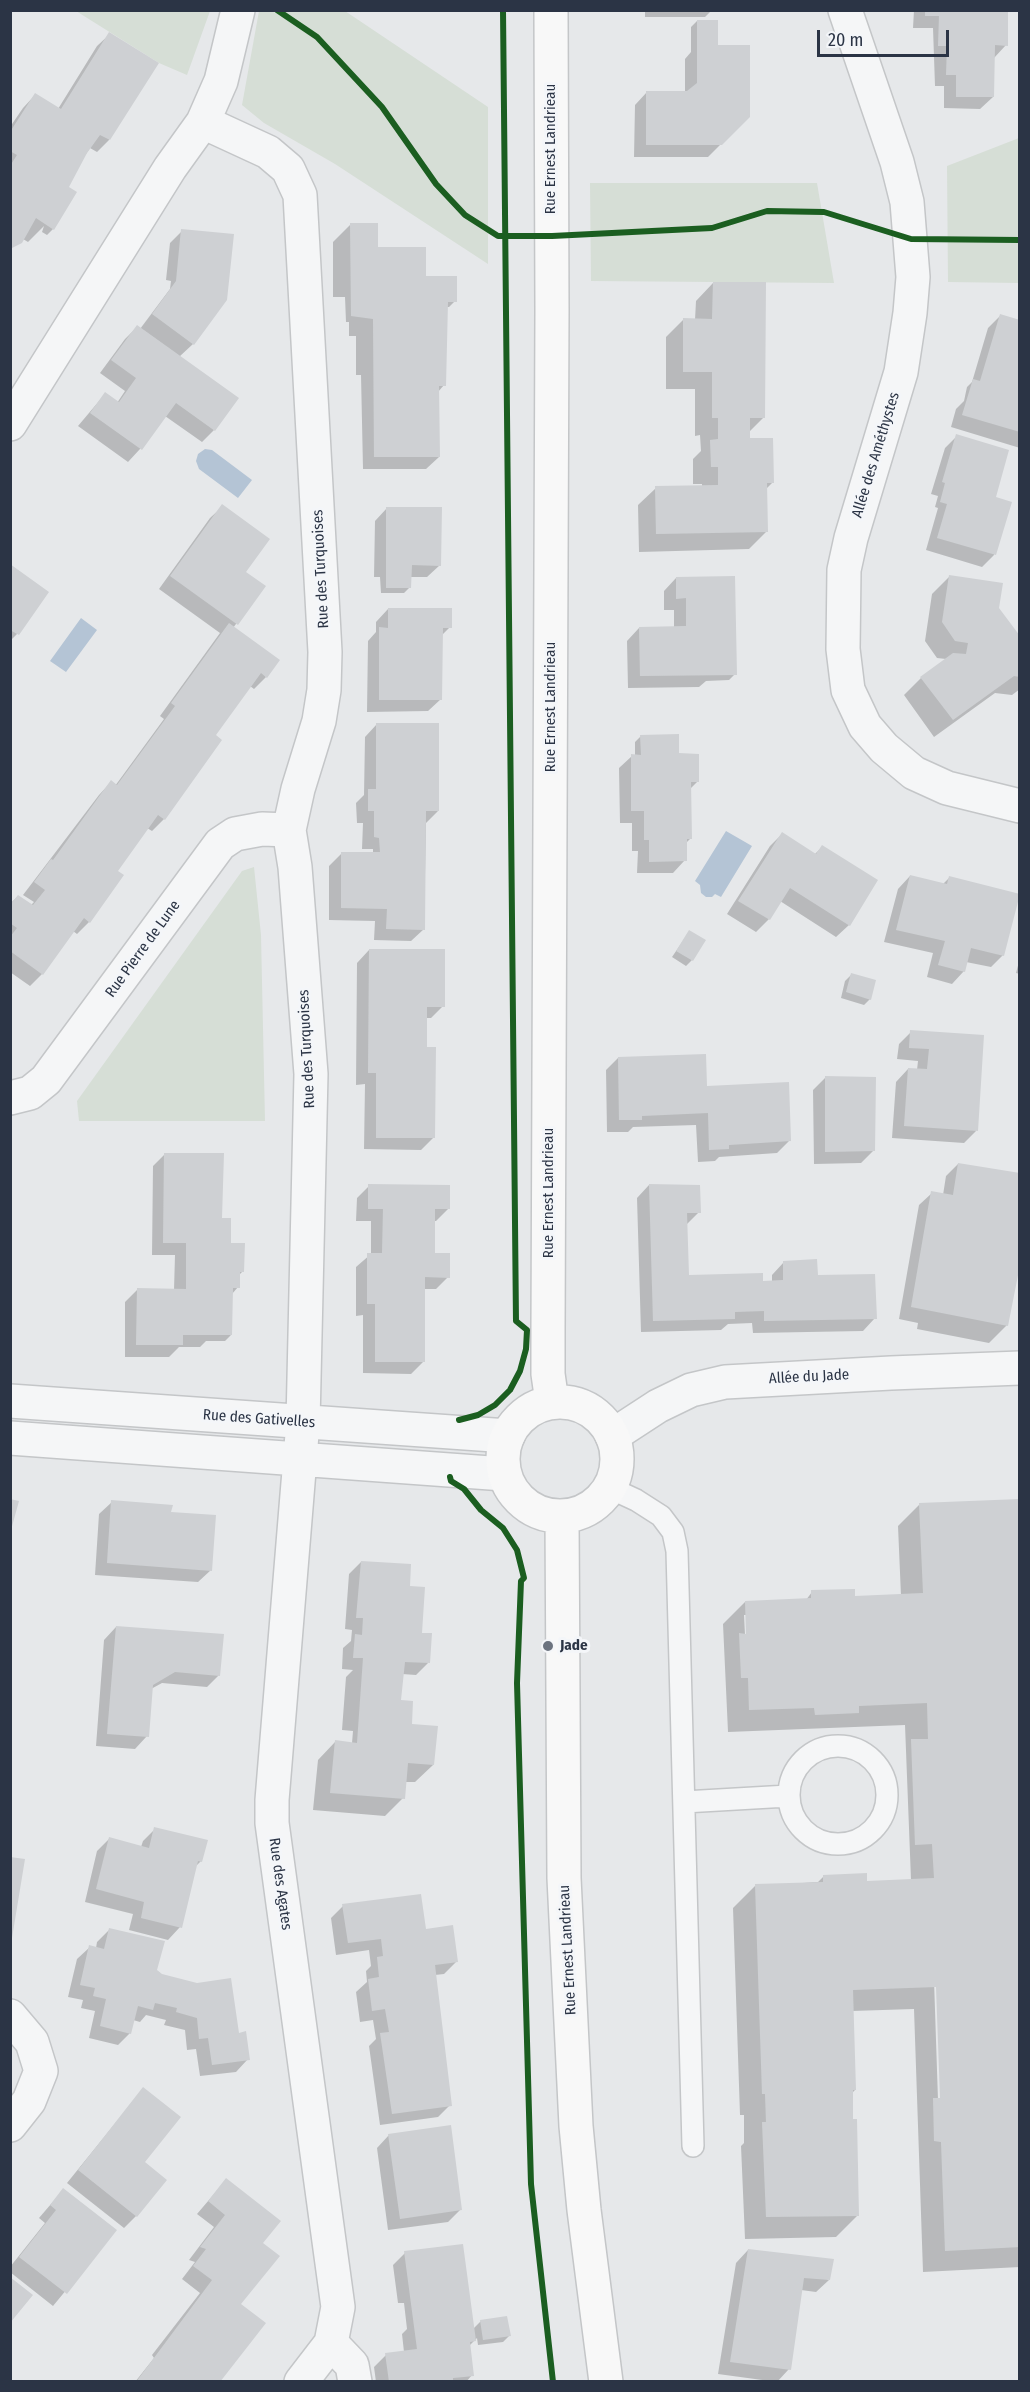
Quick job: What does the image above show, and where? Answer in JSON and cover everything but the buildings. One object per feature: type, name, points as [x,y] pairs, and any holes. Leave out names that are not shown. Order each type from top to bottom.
[{"type":"street","points":[[10,424],[170,168],[203,122],[221,81],[238,10]]},
{"type":"street","name":"Rue Ernest Landrieau","points":[[550,10],[552,311],[548,1331],[552,1402]]},
{"type":"street","name":"Allée des Améthystes","points":[[845,10],[897,162],[910,229],[913,277],[901,372],[851,538],[844,570],[843,649],[848,690],[865,726],[884,748],[914,773],[946,788],[1020,806]]},
{"type":"street","name":"Rue des Turquoises","points":[[203,122],[268,152],[288,169],[300,195],[325,671],[319,720],[298,789],[290,830],[295,867],[311,1074],[303,1422]]},
{"type":"street","name":"Rue Pierre de Lune","points":[[10,1098],[30,1093],[46,1080],[220,844],[236,834],[262,829],[290,830]]},
{"type":"street","name":"Allée du Jade","points":[[612,1436],[657,1406],[692,1390],[725,1382],[1020,1368]]},
{"type":"street","name":"Rue des Gativelles","points":[[10,1401],[508,1436]]},
{"type":"street","points":[[552,1402],[570,1403],[587,1409],[602,1420],[612,1436],[617,1453],[616,1471],[610,1488],[597,1503],[581,1513],[562,1517],[542,1514],[525,1505],[512,1492],[504,1474],[503,1455],[508,1436],[518,1420],[533,1408],[552,1402]]},
{"type":"street","name":"Rue des Agates","points":[[301,2382],[331,2343],[338,2307],[272,1823],[303,1422]]},
{"type":"street","points":[[10,1437],[504,1474]]},
{"type":"street","name":"Rue Ernest Landrieau","points":[[562,1517],[564,1878],[576,2126],[584,2210],[606,2382]]},
{"type":"street","points":[[10,2016],[32,2042],[41,2070],[29,2101],[10,2125]]},
{"type":"street","points":[[331,2343],[352,2365],[355,2382]]},
{"type":"lane","points":[[610,1488],[636,1500],[661,1516],[673,1532],[677,1551],[693,2146]]},
{"type":"lane","points":[[838,1745],[860,1751],[879,1766],[885,1779],[888,1797],[884,1813],[875,1828],[862,1838],[846,1844],[829,1844],[813,1838],[800,1827],[792,1812],[788,1796],[791,1780],[798,1766],[809,1755],[822,1748],[838,1745]]},
{"type":"lane","points":[[684,1802],[788,1796]]},
{"type":"shaded area","points":[[76,11],[210,11],[187,75],[159,63]]},
{"type":"shaded area","points":[[259,11],[345,11],[488,107],[488,264],[335,164],[264,123],[242,105]]},
{"type":"shaded area","points":[[1019,138],[1019,283],[948,282],[947,166]]},
{"type":"shaded area","points":[[590,183],[817,183],[834,283],[591,281]]},
{"type":"shaded area","points":[[254,867],[261,935],[265,1121],[79,1121],[77,1101],[242,871]]},
{"type":"water","points":[[205,449],[212,450],[252,480],[238,498],[199,469],[196,461],[198,454]]},
{"type":"water","points":[[81,618],[97,630],[66,672],[50,661]]},
{"type":"water","points":[[726,831],[752,846],[721,897],[715,894],[712,897],[706,897],[701,893],[700,885],[695,881]]},
{"type":"cycle path","points":[[277,10],[317,37],[382,107],[436,184],[465,215],[498,236],[552,236],[712,228],[767,211],[824,212],[911,239],[1020,240]]},
{"type":"cycle path","points":[[459,1420],[478,1415],[495,1405],[510,1390],[520,1371],[526,1349],[527,1330],[516,1321],[503,10]]},
{"type":"cycle path","points":[[450,1477],[451,1481],[464,1489],[481,1510],[503,1528],[517,1550],[524,1578],[521,1581],[517,1683],[531,2184],[553,2382]]},
{"type":"place","name":"Jade","points":[[548,1646]]}]
